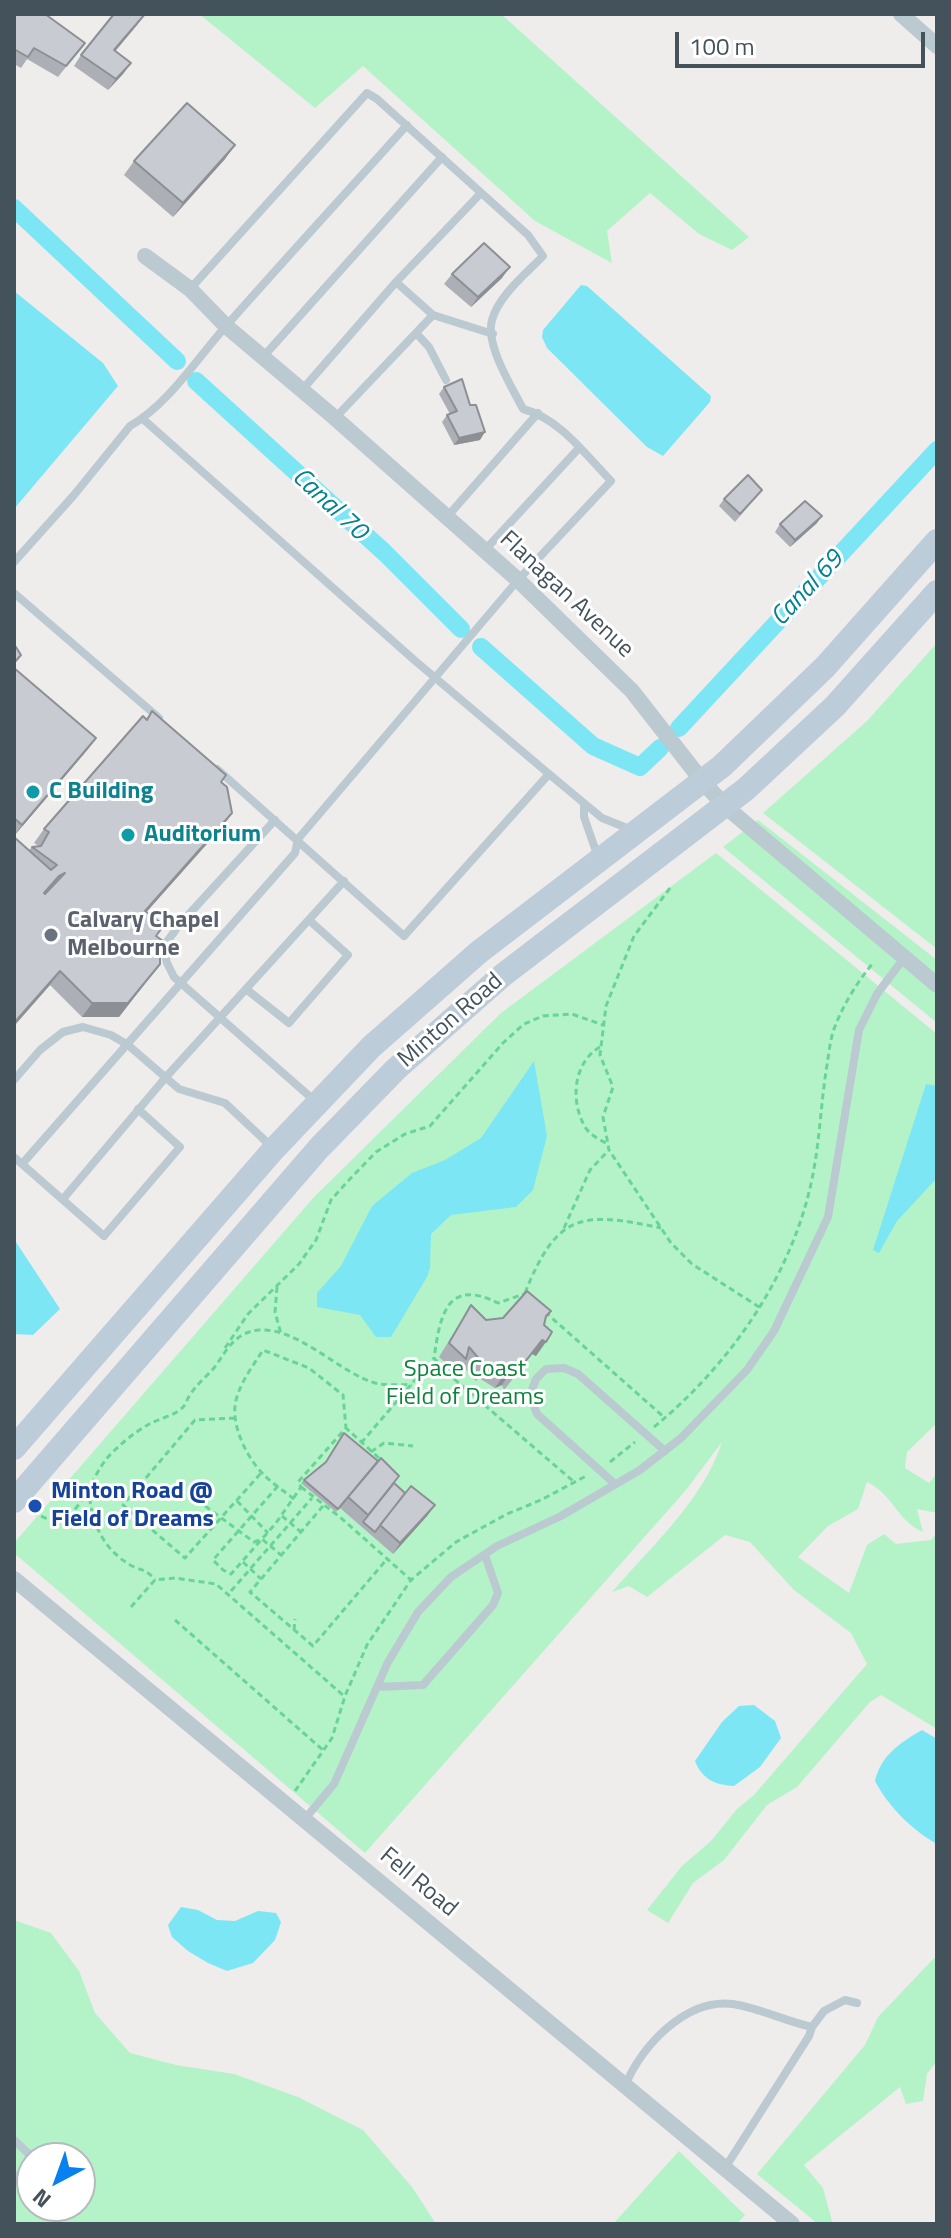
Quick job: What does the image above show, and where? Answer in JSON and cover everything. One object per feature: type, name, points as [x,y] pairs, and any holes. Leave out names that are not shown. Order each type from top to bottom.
[{"type":"main road","name":"Minton Road","points":[[14,1448],[274,1149],[371,1047],[479,952],[703,782],[825,667],[937,541]]},
{"type":"main road","name":"Minton Road","points":[[23,1507],[319,1148],[396,1069],[503,975],[726,807],[835,706],[937,592]]},
{"type":"main road","points":[[274,1149],[319,1148],[317,1103]]},
{"type":"street","points":[[901,14],[937,46]]},
{"type":"street","name":"Flanagan Avenue","points":[[145,256],[190,289],[226,326],[518,580],[632,691],[726,807],[937,985]]},
{"type":"street","name":"Fell Road","points":[[14,1579],[792,2224]]},
{"type":"lane","points":[[22,1164],[128,1045],[178,980],[295,853],[298,839],[518,580],[611,481],[538,413],[523,409],[495,351],[491,321],[506,296],[543,256],[528,235],[407,125],[367,93],[190,289]]},
{"type":"lane","points":[[14,562],[130,426],[143,419],[175,387],[407,125]]},
{"type":"lane","points":[[263,357],[442,157]]},
{"type":"lane","points":[[302,390],[396,282],[481,193]]},
{"type":"lane","points":[[396,282],[433,315],[493,334]]},
{"type":"lane","points":[[335,418],[433,315]]},
{"type":"lane","points":[[416,333],[429,347],[446,380]]},
{"type":"lane","points":[[447,517],[538,413]]},
{"type":"lane","points":[[143,419],[435,678],[584,804],[602,818],[637,832]]},
{"type":"lane","points":[[485,551],[579,448]]},
{"type":"lane","points":[[14,593],[172,730]]},
{"type":"lane","points":[[212,764],[404,936],[549,774]]},
{"type":"lane","points":[[584,804],[584,817],[599,861]]},
{"type":"lane","points":[[275,820],[180,924],[163,947],[167,963],[178,980],[317,1103]]},
{"type":"lane","points":[[63,1199],[166,1077],[344,881]]},
{"type":"lane","points":[[246,989],[289,1023],[348,955],[309,920]]},
{"type":"lane","points":[[304,1820],[334,1784],[377,1687],[418,1612],[451,1577],[615,1484],[665,1451],[747,1370],[774,1331],[828,1217],[859,1030],[877,994],[905,957]]},
{"type":"lane","points":[[14,1080],[40,1050],[63,1032],[83,1027],[111,1035],[128,1045],[179,1089],[225,1103],[274,1149]]},
{"type":"lane","points":[[14,1157],[104,1236],[180,1147],[138,1109]]},
{"type":"lane","points":[[615,1484],[537,1414],[530,1395],[536,1379],[546,1369],[564,1368],[578,1374],[665,1451]]},
{"type":"lane","points":[[377,1687],[423,1685],[493,1605],[498,1593],[485,1555]]},
{"type":"lane","points":[[724,2169],[824,2011],[845,2000],[857,2003]]},
{"type":"lane","points":[[625,2087],[632,2068],[665,2030],[697,2007],[732,2004],[812,2027]]},
{"type":"path","points":[[670,888],[634,936],[606,1006],[600,1055],[613,1087],[603,1117],[609,1150],[671,1243],[692,1264],[759,1307]]},
{"type":"path","points":[[23,1507],[56,1523],[65,1520],[106,1459],[120,1445],[184,1406],[191,1393],[216,1366],[248,1314],[299,1264],[316,1240],[331,1200],[376,1152],[405,1134],[430,1126],[503,1043],[524,1024],[543,1016],[572,1014],[603,1025]]},
{"type":"path","points":[[601,1047],[579,1067],[576,1092],[584,1126],[608,1144]]},
{"type":"path","points":[[357,1449],[434,1358],[439,1320],[456,1298],[481,1294],[498,1303],[524,1294],[536,1264],[564,1228],[590,1170],[609,1150]]},
{"type":"path","points":[[564,1228],[587,1219],[624,1220],[661,1228]]},
{"type":"path","points":[[277,1287],[275,1312],[281,1335]]},
{"type":"path","points":[[524,1294],[535,1303]]},
{"type":"path","points":[[545,1311],[665,1418]]},
{"type":"path","points":[[225,1348],[259,1330],[307,1344],[344,1368],[376,1383],[412,1385]]},
{"type":"path","points":[[294,1499],[262,1472],[246,1450],[235,1418],[235,1403],[245,1377],[263,1350],[299,1367],[309,1368],[343,1395],[346,1428],[380,1459],[377,1467]]},
{"type":"path","points":[[434,1358],[446,1372],[573,1481]]},
{"type":"path","points":[[235,1418],[195,1420],[123,1505],[185,1558],[262,1472]]},
{"type":"path","points":[[346,1428],[298,1482],[411,1580]]},
{"type":"path","points":[[371,1452],[384,1443],[413,1446]]},
{"type":"path","points":[[278,1486],[213,1560],[223,1570],[231,1574],[268,1533],[301,1487]]},
{"type":"path","points":[[89,1488],[90,1506],[97,1528],[110,1550],[134,1567],[148,1572],[155,1580]]},
{"type":"path","points":[[229,1593],[314,1496]]},
{"type":"path","points":[[236,1500],[268,1533]]},
{"type":"path","points":[[77,1504],[90,1506]]},
{"type":"path","points":[[205,1506],[254,1542],[262,1539]]},
{"type":"path","points":[[323,1506],[250,1592],[313,1646],[387,1559]]},
{"type":"path","points":[[282,1515],[301,1532]]},
{"type":"path","points":[[262,1539],[281,1555]]},
{"type":"path","points":[[242,1561],[261,1579]]},
{"type":"path","points":[[131,1607],[155,1580],[198,1580],[216,1584],[345,1696]]},
{"type":"path","points":[[294,1630],[295,1619]]},
{"type":"path","points":[[175,1620],[324,1751]]},
{"type":"green space","points":[[199,14],[501,14],[749,237],[732,250],[699,234],[650,193],[607,231],[612,263],[535,221],[363,66],[315,108]]},
{"type":"green space","points":[[937,643],[937,949],[763,813],[867,721]]},
{"type":"green space","points":[[758,820],[937,960],[937,1023],[723,847]]},
{"type":"green space","name":"Space Coast Field of Dreams","points":[[716,853],[937,1034],[937,1423],[907,1452],[905,1468],[929,1483],[937,1473],[937,1513],[917,1509],[923,1532],[907,1521],[883,1493],[867,1482],[858,1509],[828,1526],[798,1557],[849,1593],[867,1545],[884,1534],[896,1544],[931,1540],[937,1533],[937,1729],[881,1695],[870,1702],[797,1787],[767,1805],[724,1860],[693,1883],[668,1923],[647,1910],[682,1866],[711,1841],[737,1809],[754,1795],[867,1664],[851,1633],[794,1590],[750,1542],[725,1535],[647,1597],[629,1586],[612,1592],[690,1503],[714,1463],[722,1442],[686,1490],[365,1853],[14,1553],[14,1543],[314,1197],[501,1013]]},
{"type":"green space","points":[[14,1920],[51,1933],[79,1971],[95,2013],[130,2053],[176,2065],[234,2074],[298,2097],[363,2130],[412,2187],[436,2224],[14,2224]]},
{"type":"green space","points":[[937,1955],[937,2061],[927,2074],[923,2101],[906,2104],[900,2087],[804,2165],[823,2188],[832,2221],[831,2224],[818,2224],[757,2174],[865,2045],[878,2017]]},
{"type":"green space","points":[[679,2151],[745,2215],[737,2224],[613,2224]]},
{"type":"water","points":[[581,285],[587,286],[711,396],[710,402],[663,456],[647,447],[547,348],[542,337],[543,330]]},
{"type":"water","points":[[14,291],[103,363],[118,386],[14,509]]},
{"type":"water","points":[[534,1061],[547,1136],[533,1190],[516,1207],[451,1215],[431,1234],[427,1277],[391,1337],[376,1337],[360,1315],[317,1307],[317,1293],[341,1266],[372,1206],[412,1173],[445,1160],[481,1138]]},
{"type":"water","points":[[926,1084],[937,1086],[937,1178],[897,1221],[879,1253],[873,1250]]},
{"type":"water","points":[[14,1239],[60,1309],[33,1335],[14,1334]]},
{"type":"water","points":[[754,1705],[775,1721],[781,1738],[760,1767],[734,1786],[710,1780],[695,1761],[722,1722],[739,1706]]},
{"type":"water","points":[[922,1730],[937,1739],[937,1844],[902,1817],[875,1781],[887,1757]]},
{"type":"water","points":[[181,1907],[198,1910],[217,1920],[235,1921],[258,1911],[276,1913],[281,1922],[275,1940],[253,1963],[227,1971],[188,1951],[172,1937],[168,1925]]},
{"type":"building","points":[[14,14],[45,14],[85,43],[66,66],[34,48],[28,57],[14,49]]},
{"type":"building","points":[[114,14],[145,14],[114,50],[131,63],[116,79],[81,55]]},
{"type":"building","points":[[187,103],[235,145],[183,203],[134,161]]},
{"type":"building","points":[[484,243],[510,267],[478,297],[452,274]]},
{"type":"building","points":[[462,379],[470,405],[476,405],[485,432],[459,438],[447,415],[457,411],[444,387]]},
{"type":"building","points":[[748,475],[762,490],[740,514],[724,499]]},
{"type":"building","points":[[805,501],[822,516],[795,540],[780,524]]},
{"type":"building","points":[[14,644],[21,655],[14,663]]},
{"type":"building","name":"C Building","points":[[14,668],[96,738],[22,825],[14,818]]},
{"type":"building","points":[[152,711],[226,775],[221,782],[227,787],[232,813],[145,911],[164,925],[156,936],[163,941],[160,964],[128,1003],[92,1003],[60,971],[14,1023],[14,837],[51,870],[57,865],[32,847],[41,846],[49,832],[44,829],[143,716],[147,720]],"holes":[[[65,873],[45,894],[59,876]]]},
{"type":"building","points":[[527,1291],[551,1311],[544,1325],[552,1332],[514,1376],[511,1371],[504,1374],[489,1364],[486,1367],[469,1347],[466,1359],[449,1343],[471,1305],[486,1320],[503,1318]]},
{"type":"building","points":[[344,1433],[378,1461],[338,1509],[304,1480],[326,1462]]},
{"type":"building","points":[[381,1458],[399,1476],[368,1515],[348,1497]]},
{"type":"building","points":[[394,1483],[405,1493],[375,1532],[363,1522]]},
{"type":"building","points":[[411,1486],[435,1505],[400,1543],[380,1525]]},
{"type":"waterway","name":"Canal 70","points":[[14,208],[177,361]]},
{"type":"waterway","name":"Canal 70","points":[[196,381],[385,553],[461,629]]},
{"type":"waterway","name":"Canal 69","points":[[679,728],[937,450]]},
{"type":"waterway","name":"Canal 70","points":[[481,647],[593,746],[640,767],[660,748]]},
{"type":"place","name":"C Building","points":[[33,792]]},
{"type":"place","name":"Auditorium","points":[[128,835]]},
{"type":"place","name":"Calvary Chapel Melbourne","points":[[51,935]]},
{"type":"place","name":"Minton Road @ Field of Dreams","points":[[35,1506]]}]
